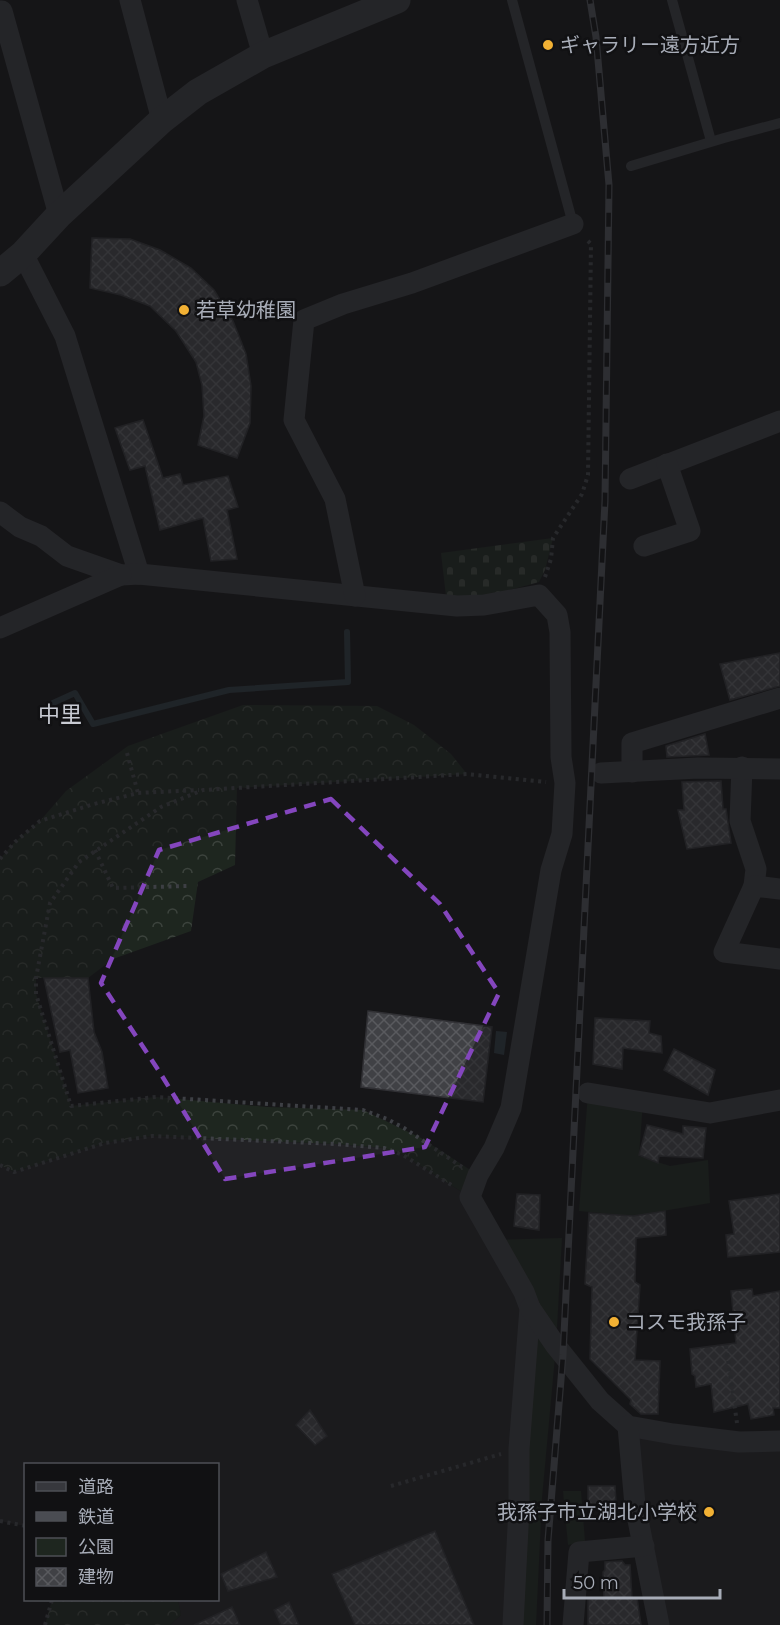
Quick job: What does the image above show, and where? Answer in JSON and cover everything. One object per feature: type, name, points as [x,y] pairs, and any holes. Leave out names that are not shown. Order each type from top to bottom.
[{"type":"street","points":[[130,0],[162,120]]},
{"type":"street","points":[[247,0],[263,55]]},
{"type":"street","points":[[0,273],[23,254],[59,215],[162,120],[198,92],[263,55],[397,0]]},
{"type":"street","points":[[0,10],[59,215]]},
{"type":"street","points":[[356,596],[335,499],[294,420],[304,320],[343,304],[412,283],[573,224]]},
{"type":"street","points":[[23,254],[65,336],[130,574]]},
{"type":"street","points":[[630,479],[780,421]]},
{"type":"street","points":[[644,546],[690,531],[667,464]]},
{"type":"street","points":[[0,512],[20,527],[41,536],[67,556],[130,574],[457,606],[484,605],[539,595],[557,615],[560,632],[561,757],[565,783],[562,834],[550,870],[511,1108],[494,1148],[478,1175],[470,1197],[524,1292],[530,1308],[556,1346],[600,1401],[628,1426],[739,1442],[780,1442]]},
{"type":"street","points":[[0,628],[130,574]]},
{"type":"street","points":[[632,772],[632,743],[780,698]]},
{"type":"street","points":[[742,767],[740,821],[756,868],[754,886],[724,952],[780,959]]},
{"type":"street","points":[[601,773],[742,767],[780,769]]},
{"type":"street","points":[[754,886],[780,889]]},
{"type":"street","points":[[588,1093],[710,1113],[780,1100]]},
{"type":"street","points":[[513,1625],[519,1508],[519,1449],[530,1308]]},
{"type":"street","points":[[628,1426],[635,1505],[659,1625]]},
{"type":"street","points":[[573,1625],[579,1552],[644,1546]]},
{"type":"lane","points":[[512,0],[573,224]]},
{"type":"lane","points":[[672,0],[711,141]]},
{"type":"lane","points":[[631,166],[711,141],[780,123]]},
{"type":"path","points":[[539,595],[551,559],[552,538],[582,494],[588,475],[591,244],[573,224]]},
{"type":"path","points":[[126,753],[138,793]]},
{"type":"path","points":[[0,859],[15,842],[40,821],[138,793],[467,774],[565,783]]},
{"type":"path","points":[[203,790],[161,807],[95,850],[79,862],[50,903],[36,978],[36,994],[71,1106],[156,1096],[363,1110],[404,1128],[458,1166],[478,1175]]},
{"type":"path","points":[[95,850],[113,888],[188,886]]},
{"type":"path","points":[[0,1165],[14,1172],[105,1143],[152,1136],[336,1144],[384,1148],[403,1155],[470,1197]]},
{"type":"path","points":[[726,1346],[739,1442]]},
{"type":"path","points":[[391,1486],[519,1449]]},
{"type":"path","points":[[0,1521],[24,1526]]},
{"type":"path","points":[[45,1625],[51,1601]]},
{"type":"highlighted area","points":[[331,799],[440,904],[499,993],[425,1147],[225,1179],[159,1071],[101,983],[159,850]]},
{"type":"shaded area","points":[[496,1031],[507,1032],[504,1055],[494,1053]]},
{"type":"shaded area","points":[[152,1136],[384,1148],[403,1155],[470,1197],[530,1308],[513,1625],[170,1625],[181,1615],[178,1601],[219,1601],[219,1463],[24,1463],[24,1526],[0,1521],[0,1165],[14,1172],[105,1143]]},
{"type":"shaded area","name":"我孫子市立湖北小学校","points":[[628,1426],[780,1439],[780,1625],[663,1625]]},
{"type":"green space","points":[[553,538],[545,570],[539,582],[485,597],[446,596],[441,553]]},
{"type":"green space","points":[[243,705],[377,706],[414,725],[451,754],[467,774],[237,788],[235,865],[198,882],[191,931],[113,959],[88,978],[36,978],[36,994],[71,1106],[156,1097],[268,1107],[363,1110],[421,1138],[478,1175],[470,1197],[403,1155],[384,1148],[336,1144],[152,1136],[105,1143],[14,1172],[0,1165],[0,859],[15,842],[40,821],[66,791],[128,746]]},
{"type":"green space","points":[[588,1093],[643,1102],[639,1156],[670,1166],[708,1160],[710,1203],[633,1216],[579,1211]]},
{"type":"green space","points":[[562,1238],[556,1346],[542,1498],[536,1625],[513,1625],[530,1308],[494,1240]]},
{"type":"green space","points":[[563,1491],[581,1491],[585,1541],[568,1545]]},
{"type":"green space","points":[[52,1601],[178,1601],[181,1615],[170,1625],[45,1625]]},
{"type":"building","points":[[92,238],[130,239],[160,250],[191,268],[214,290],[233,321],[246,354],[251,386],[250,423],[237,458],[198,445],[204,416],[202,385],[196,362],[176,331],[150,306],[121,295],[90,288]]},
{"type":"building","points":[[143,420],[163,478],[180,474],[183,485],[228,476],[238,507],[227,510],[237,559],[211,561],[203,518],[160,530],[145,466],[130,470],[115,428]]},
{"type":"building","points":[[780,653],[780,686],[730,700],[720,664]]},
{"type":"building","points":[[705,734],[709,755],[667,757],[666,746]]},
{"type":"building","points":[[721,781],[723,809],[726,809],[731,843],[687,849],[678,810],[684,810],[682,782]]},
{"type":"building","points":[[44,978],[88,978],[94,1032],[102,1052],[108,1088],[78,1093],[70,1050],[60,1052]]},
{"type":"building","points":[[368,1011],[492,1027],[483,1102],[361,1087]]},
{"type":"building","points":[[595,1018],[650,1021],[649,1033],[661,1036],[662,1053],[623,1048],[622,1069],[593,1064]]},
{"type":"building","points":[[674,1049],[715,1070],[708,1095],[664,1070]]},
{"type":"building","points":[[647,1125],[683,1134],[683,1126],[706,1128],[703,1158],[659,1156],[658,1163],[639,1155]]},
{"type":"building","points":[[517,1194],[540,1195],[539,1230],[514,1226]]},
{"type":"building","points":[[780,1194],[780,1252],[728,1257],[726,1235],[734,1234],[729,1201]]},
{"type":"building","name":"コスモ我孫子","points":[[665,1211],[666,1235],[636,1238],[635,1282],[640,1285],[635,1360],[660,1361],[658,1414],[641,1414],[630,1404],[631,1400],[590,1359],[592,1287],[585,1284],[589,1213],[633,1216]]},
{"type":"building","points":[[752,1289],[753,1296],[780,1291],[780,1408],[773,1408],[774,1415],[751,1419],[748,1404],[714,1412],[711,1384],[696,1387],[695,1376],[692,1374],[690,1349],[736,1343],[731,1291]]},
{"type":"building","points":[[310,1410],[327,1436],[315,1445],[296,1425]]},
{"type":"building","points":[[588,1486],[615,1486],[616,1504],[588,1504]]},
{"type":"building","points":[[435,1531],[474,1625],[355,1625],[332,1574]]},
{"type":"building","points":[[266,1552],[277,1577],[228,1591],[221,1574]]},
{"type":"building","points":[[622,1561],[625,1565],[630,1565],[632,1599],[637,1598],[641,1625],[588,1625],[588,1599],[604,1598],[605,1562]]},
{"type":"building","points":[[289,1602],[299,1625],[281,1625],[274,1610]]},
{"type":"building","points":[[232,1607],[240,1625],[194,1625]]},
{"type":"waterway","points":[[53,703],[75,693],[93,724],[229,690],[348,682],[347,632]]},
{"type":"railway","points":[[547,1625],[548,1540],[563,1355],[605,501],[609,185],[596,37],[590,0]]},
{"type":"place","name":"ギャラリー遠方近方","points":[[548,45]]},
{"type":"place","name":"若草幼稚園","points":[[184,310]]},
{"type":"place","name":"コスモ我孫子","points":[[614,1322]]},
{"type":"place","name":"我孫子市立湖北小学校","points":[[709,1512]]},
{"type":"district","name":"中里","points":[[60,714]]}]
